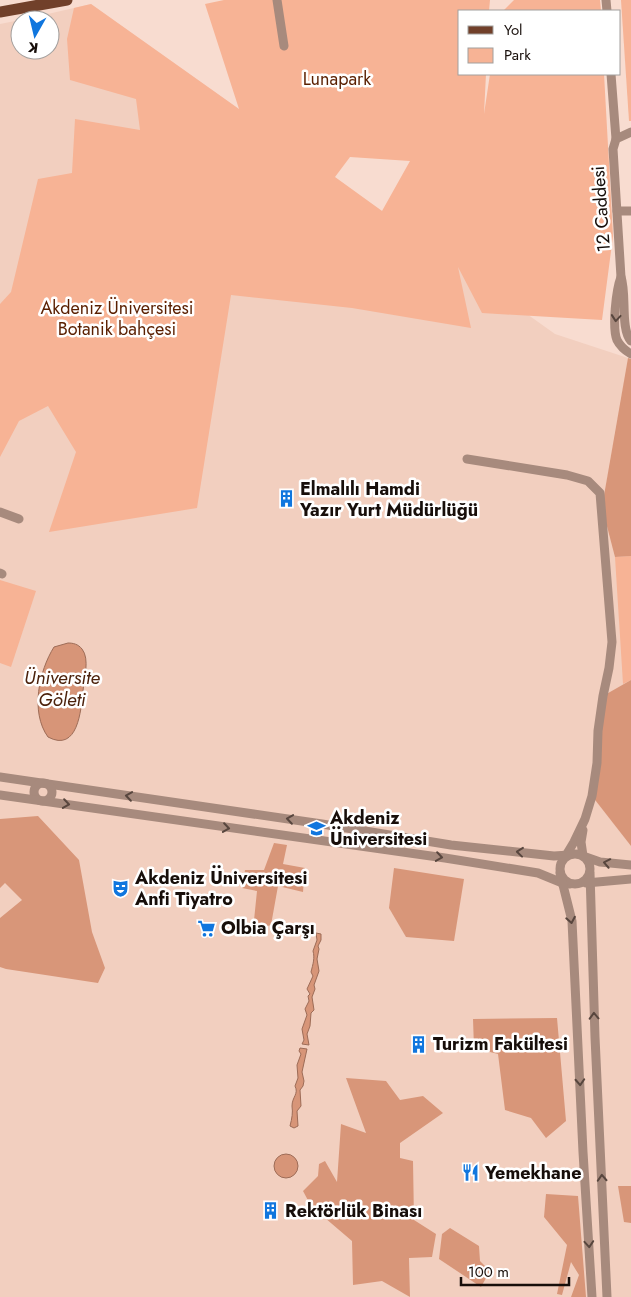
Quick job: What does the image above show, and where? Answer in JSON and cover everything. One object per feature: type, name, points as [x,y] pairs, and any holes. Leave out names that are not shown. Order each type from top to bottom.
[{"type":"main road","points":[[0,12],[67,0]]},
{"type":"street","points":[[277,0],[284,46]]},
{"type":"street","name":"12 Caddesi","points":[[611,75],[623,136],[613,149],[621,277]]},
{"type":"street","points":[[617,211],[631,210]]},
{"type":"street","points":[[621,277],[624,286],[627,334],[631,341]]},
{"type":"street","points":[[621,277],[618,285],[615,330],[617,340],[631,354]]},
{"type":"street","points":[[468,459],[567,475],[588,481],[600,493],[612,642],[609,668],[602,696],[592,796],[581,842],[583,856],[590,863],[587,880],[607,1297]]},
{"type":"street","points":[[0,512],[19,519]]},
{"type":"street","points":[[0,777],[322,824],[451,845],[554,856],[579,854],[600,862],[631,865]]},
{"type":"street","points":[[42,801],[36,798],[34,791],[37,785],[44,784]]},
{"type":"street","points":[[0,795],[445,858],[538,873],[566,883],[587,880],[631,879]]},
{"type":"street","points":[[585,819],[561,862],[560,873],[566,883],[572,921],[592,1297]]},
{"type":"shaded area","name":"Akdeniz Üniversitesi","points":[[91,4],[555,334],[631,359],[631,1297],[0,1297],[0,24],[10,22],[10,60],[60,60],[60,11]]},
{"type":"shaded area","points":[[628,358],[631,359],[631,556],[615,557],[602,507]]},
{"type":"shaded area","points":[[631,680],[631,846],[592,796],[603,696]]},
{"type":"shaded area","points":[[38,816],[79,860],[92,932],[105,968],[98,983],[0,967],[0,918],[22,900],[5,883],[0,888],[0,819]]},
{"type":"shaded area","points":[[274,843],[287,845],[283,864],[305,868],[303,892],[278,886],[271,925],[253,930],[257,891],[242,888],[245,870],[264,870]]},
{"type":"shaded area","points":[[394,868],[464,879],[454,941],[406,937],[389,908]]},
{"type":"shaded area","points":[[557,1018],[566,1121],[546,1138],[531,1118],[505,1110],[498,1054],[474,1048],[473,1019]]},
{"type":"shaded area","points":[[346,1078],[386,1081],[400,1100],[423,1096],[443,1113],[400,1143],[400,1158],[413,1161],[414,1220],[436,1234],[432,1257],[409,1258],[410,1297],[382,1281],[353,1285],[352,1241],[311,1206],[303,1191],[318,1176],[319,1164],[325,1161],[337,1182],[341,1124],[366,1133]]},
{"type":"shaded area","points":[[618,1186],[631,1186],[631,1223],[624,1222]]},
{"type":"shaded area","points":[[546,1194],[578,1196],[586,1297],[571,1297],[579,1275],[571,1262],[562,1295],[557,1294],[567,1245],[544,1217]]},
{"type":"shaded area","points":[[450,1228],[479,1246],[480,1261],[490,1271],[481,1287],[439,1259],[442,1234]]},
{"type":"green space","points":[[224,0],[490,0],[489,10],[458,10],[458,75],[486,75],[484,114],[490,75],[604,75],[613,236],[602,320],[482,313],[458,267],[471,328],[352,308],[231,295],[197,508],[49,532],[76,452],[48,406],[19,421],[0,457],[0,304],[11,292],[38,179],[72,173],[75,119],[140,130],[136,99],[70,80],[67,39],[74,8],[91,4],[239,109],[205,4]],"holes":[[[350,157],[410,161],[382,211],[335,177]]]},
{"type":"green space","points":[[514,0],[600,0],[601,10],[504,10]]},
{"type":"green space","points":[[621,0],[631,0],[631,121],[629,121]]},
{"type":"green space","points":[[631,556],[631,680],[623,684],[615,557]]},
{"type":"green space","points":[[0,580],[36,591],[11,667],[0,663]]},
{"type":"water","name":"Üniversite Göleti","points":[[68,643],[75,644],[82,649],[86,658],[86,669],[81,708],[76,727],[66,739],[58,740],[48,737],[42,727],[39,716],[39,692],[44,668],[54,647]]},
{"type":"water","points":[[316,933],[321,934],[321,940],[318,946],[317,959],[319,971],[312,997],[314,1010],[311,1013],[307,1034],[309,1045],[302,1044],[304,1040],[302,1029],[307,1015],[305,1009],[310,994],[307,989],[313,976],[311,972],[314,959],[313,951],[317,940]]},
{"type":"water","points":[[300,1048],[307,1049],[302,1072],[304,1081],[300,1090],[301,1106],[297,1111],[298,1126],[294,1128],[290,1126],[292,1103],[298,1078],[297,1065],[301,1054]]},
{"type":"water","points":[[286,1154],[295,1157],[298,1166],[295,1175],[286,1178],[277,1175],[274,1166],[277,1157]]},
{"type":"place","name":"Elmalılı Hamdi Yazır Yurt Müdürlüğü","points":[[286,499]]},
{"type":"place","name":"Akdeniz Üniversitesi","points":[[316,828]]},
{"type":"place","name":"Akdeniz Üniversitesi Anfi Tiyatro","points":[[121,888]]},
{"type":"place","name":"Olbia Çarşı","points":[[207,928]]},
{"type":"place","name":"Turizm Fakültesi","points":[[419,1044]]},
{"type":"place","name":"Yemekhane","points":[[471,1173]]},
{"type":"place","name":"Rektörlük Binası","points":[[271,1211]]},
{"type":"park label","name":"Lunapark","points":[[337,79]]},
{"type":"park label","name":"Akdeniz Üniversitesi Botanik bahçesi","points":[[117,318]]}]
